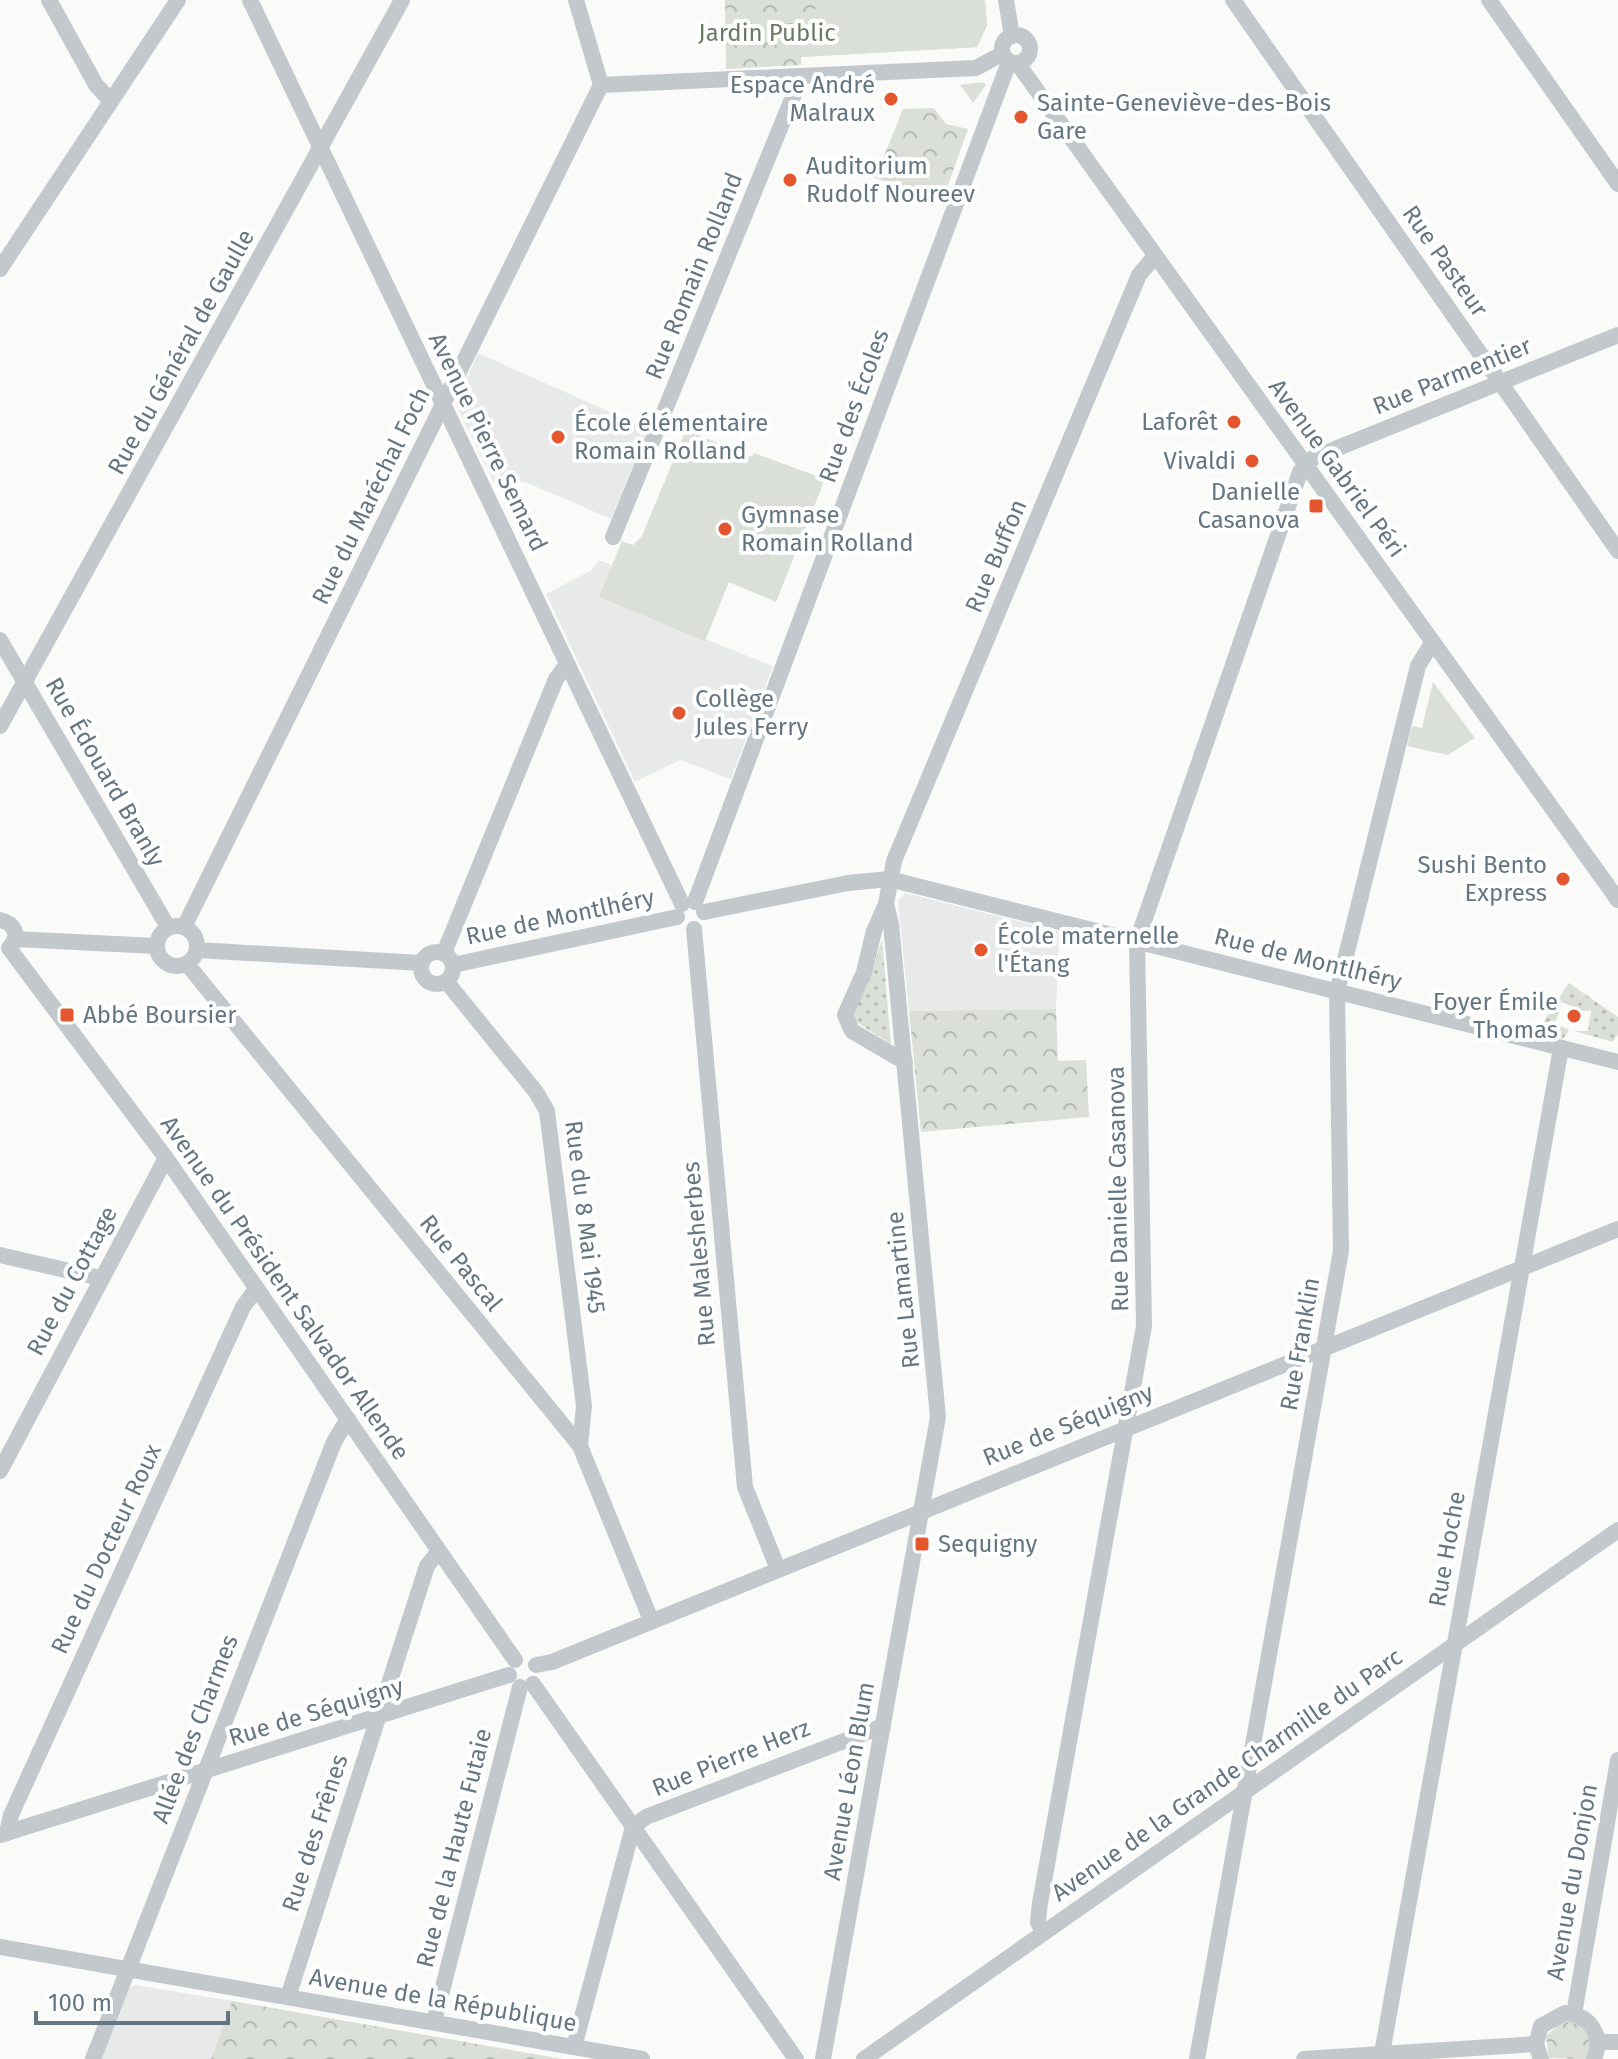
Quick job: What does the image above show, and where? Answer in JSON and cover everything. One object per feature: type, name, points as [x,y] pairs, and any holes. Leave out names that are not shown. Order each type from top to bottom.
[{"type":"street","points":[[49,0],[96,85],[111,101]]},
{"type":"street","points":[[0,269],[178,0]]},
{"type":"street","name":"Avenue Pierre Semard","points":[[250,0],[567,664],[689,909]]},
{"type":"street","name":"Rue du Général de Gaulle","points":[[0,726],[402,0]]},
{"type":"street","points":[[576,0],[601,85],[976,68],[1010,60],[1026,60],[1030,48],[1024,37],[1012,36],[1004,41],[1010,60]]},
{"type":"street","points":[[1006,0],[1012,36]]},
{"type":"street","name":"Rue Pasteur","points":[[1233,0],[1618,551]]},
{"type":"street","points":[[1489,0],[1618,184]]},
{"type":"street","name":"Rue des Écoles","points":[[689,909],[1010,60]]},
{"type":"street","name":"Avenue Gabriel Péri","points":[[1010,60],[1305,463],[1618,900]]},
{"type":"street","points":[[976,68],[999,83]]},
{"type":"street","name":"Rue Romain Rolland","points":[[613,537],[801,77]]},
{"type":"street","name":"Rue du Maréchal Foch","points":[[176,927],[443,404],[601,85]]},
{"type":"street","name":"Rue Buffon","points":[[889,879],[1139,275],[1155,256]]},
{"type":"street","name":"Rue Parmentier","points":[[1305,463],[1618,335]]},
{"type":"street","name":"Rue Danielle Casanova","points":[[1043,1932],[1038,1922],[1040,1903],[1144,1326],[1137,941],[1305,463]]},
{"type":"street","name":"Rue Édouard Branly","points":[[0,640],[176,927]]},
{"type":"street","name":"Rue Franklin","points":[[1197,2059],[1342,1237],[1337,992],[1418,666],[1432,643]]},
{"type":"street","points":[[446,981],[448,959],[556,679],[567,664]]},
{"type":"street","name":"Rue de Montlhéry","points":[[421,963],[433,952],[448,959],[689,909],[889,879],[1618,1062]]},
{"type":"street","name":"Rue Lamartine","points":[[889,879],[886,904],[938,1399],[921,1512]]},
{"type":"street","name":"Rue Lamartine","points":[[886,904],[874,931],[864,972],[845,1015],[852,1031],[905,1062]]},
{"type":"street","name":"Rue Malesherbes","points":[[689,909],[682,927],[694,929],[745,1487],[778,1569]]},
{"type":"street","name":"Avenue du Président Salvador Allende","points":[[0,920],[12,925],[8,946],[166,1158],[439,1551],[519,1676],[633,1827],[796,2059]]},
{"type":"street","points":[[192,957],[195,936],[176,927],[157,939],[156,946],[163,962],[179,967],[192,957],[421,963]]},
{"type":"street","points":[[8,946],[156,946]]},
{"type":"street","name":"Rue Pascal","points":[[192,957],[580,1446],[651,1620]]},
{"type":"street","name":"Rue du 8 Mai 1945","points":[[421,963],[427,981],[446,981],[536,1092],[547,1111],[584,1406],[580,1446]]},
{"type":"street","name":"Rue Hoche","points":[[1382,2057],[1561,1048]]},
{"type":"street","name":"Rue du Cottage","points":[[0,1471],[166,1158]]},
{"type":"street","name":"Rue de Séquigny","points":[[536,1665],[552,1662],[1618,1229]]},
{"type":"street","points":[[0,1255],[100,1278]]},
{"type":"street","name":"Rue du Docteur Roux","points":[[4,1834],[236,1321],[256,1289]]},
{"type":"street","name":"Allée des Charmes","points":[[93,2059],[334,1442],[348,1419]]},
{"type":"street","name":"Avenue Léon Blum","points":[[823,2059],[921,1512]]},
{"type":"street","name":"Avenue de la Grande Charmille du Parc","points":[[872,2057],[1043,1932],[1618,1530]]},
{"type":"street","name":"Rue des Frênes","points":[[288,1997],[427,1566],[439,1551]]},
{"type":"street","name":"Rue de la Haute Futaie","points":[[434,2022],[519,1676],[538,1675],[536,1665]]},
{"type":"street","name":"Rue de Séquigny","points":[[4,1834],[519,1676]]},
{"type":"street","name":"Rue Pierre Herz","points":[[574,2047],[633,1827],[660,1811],[883,1726]]},
{"type":"street","name":"Avenue du Donjon","points":[[1574,2014],[1618,1760]]},
{"type":"street","name":"Avenue de la République","points":[[0,1947],[642,2059]]},
{"type":"street","points":[[1304,2059],[1538,2051],[1548,2020],[1565,2013],[1574,2014],[1591,2024],[1596,2051],[1618,2042]]},
{"type":"shaded area","name":"École élémentaire Romain Rolland","points":[[478,353],[648,429],[611,519],[528,483],[510,480],[506,487],[493,481],[457,407],[457,399]]},
{"type":"shaded area","name":"Collège Jules Ferry","points":[[599,560],[612,565],[600,597],[773,666],[731,779],[680,760],[635,782],[546,594],[592,570]]},
{"type":"shaded area","name":"École maternelle l'Étang","points":[[905,893],[1059,931],[1056,1009],[909,1011],[898,901]]},
{"type":"shaded area","points":[[136,1985],[232,2001],[211,2059],[101,2059],[128,1989]]},
{"type":"green space","name":"Jardin Public","points":[[725,0],[985,0],[987,25],[977,47],[801,57],[801,65],[726,69]]},
{"type":"green space","name":"Jardin Public","points":[[820,0],[985,0],[987,25],[977,47],[801,57],[801,65],[797,65],[800,38]]},
{"type":"green space","points":[[982,82],[986,85],[973,103],[960,85]]},
{"type":"green space","points":[[934,108],[946,124],[968,129],[943,199],[865,175],[869,166],[882,161],[903,109]]},
{"type":"green space","name":"Gymnase Romain Rolland","points":[[686,430],[752,457],[754,453],[825,479],[776,602],[729,582],[705,641],[599,597],[622,541],[633,545],[642,536]]},
{"type":"green space","points":[[1433,682],[1475,738],[1448,755],[1407,746],[1412,726],[1422,728]]},
{"type":"green space","points":[[882,939],[891,1044],[856,1022],[853,1015],[871,975]]},
{"type":"green space","points":[[1569,983],[1618,1017],[1618,1034],[1613,1042],[1574,1031],[1588,1031],[1591,1010],[1583,1011],[1562,1002],[1555,1023],[1569,1030],[1563,1039],[1557,1037],[1561,1031],[1546,1028],[1541,1034],[1536,1033]]},
{"type":"green space","points":[[1056,1009],[1058,1061],[1086,1060],[1089,1117],[921,1132],[909,1011]]},
{"type":"green space","points":[[232,2001],[562,2059],[211,2059]]},
{"type":"green space","points":[[1563,2021],[1584,2026],[1592,2040],[1586,2059],[1549,2058],[1546,2036]]},
{"type":"place","name":"Espace André Malraux","points":[[891,99]]},
{"type":"place","name":"Sainte-Geneviève-des-Bois Gare","points":[[1021,117]]},
{"type":"place","name":"Auditorium Rudolf Noureev","points":[[790,180]]},
{"type":"place","name":"Laforêt","points":[[1234,422]]},
{"type":"place","name":"École élémentaire Romain Rolland","points":[[558,437]]},
{"type":"place","name":"Vivaldi","points":[[1252,461]]},
{"type":"place","name":"Danielle Casanova","points":[[1316,506]]},
{"type":"place","name":"Gymnase Romain Rolland","points":[[725,529]]},
{"type":"place","name":"Collège Jules Ferry","points":[[679,713]]},
{"type":"place","name":"Sushi Bento Express","points":[[1563,879]]},
{"type":"place","name":"École maternelle l'Étang","points":[[981,950]]},
{"type":"place","name":"Abbé Boursier","points":[[67,1015]]},
{"type":"place","name":"Foyer Émile Thomas","points":[[1574,1016]]},
{"type":"place","name":"Sequigny","points":[[922,1544]]}]
